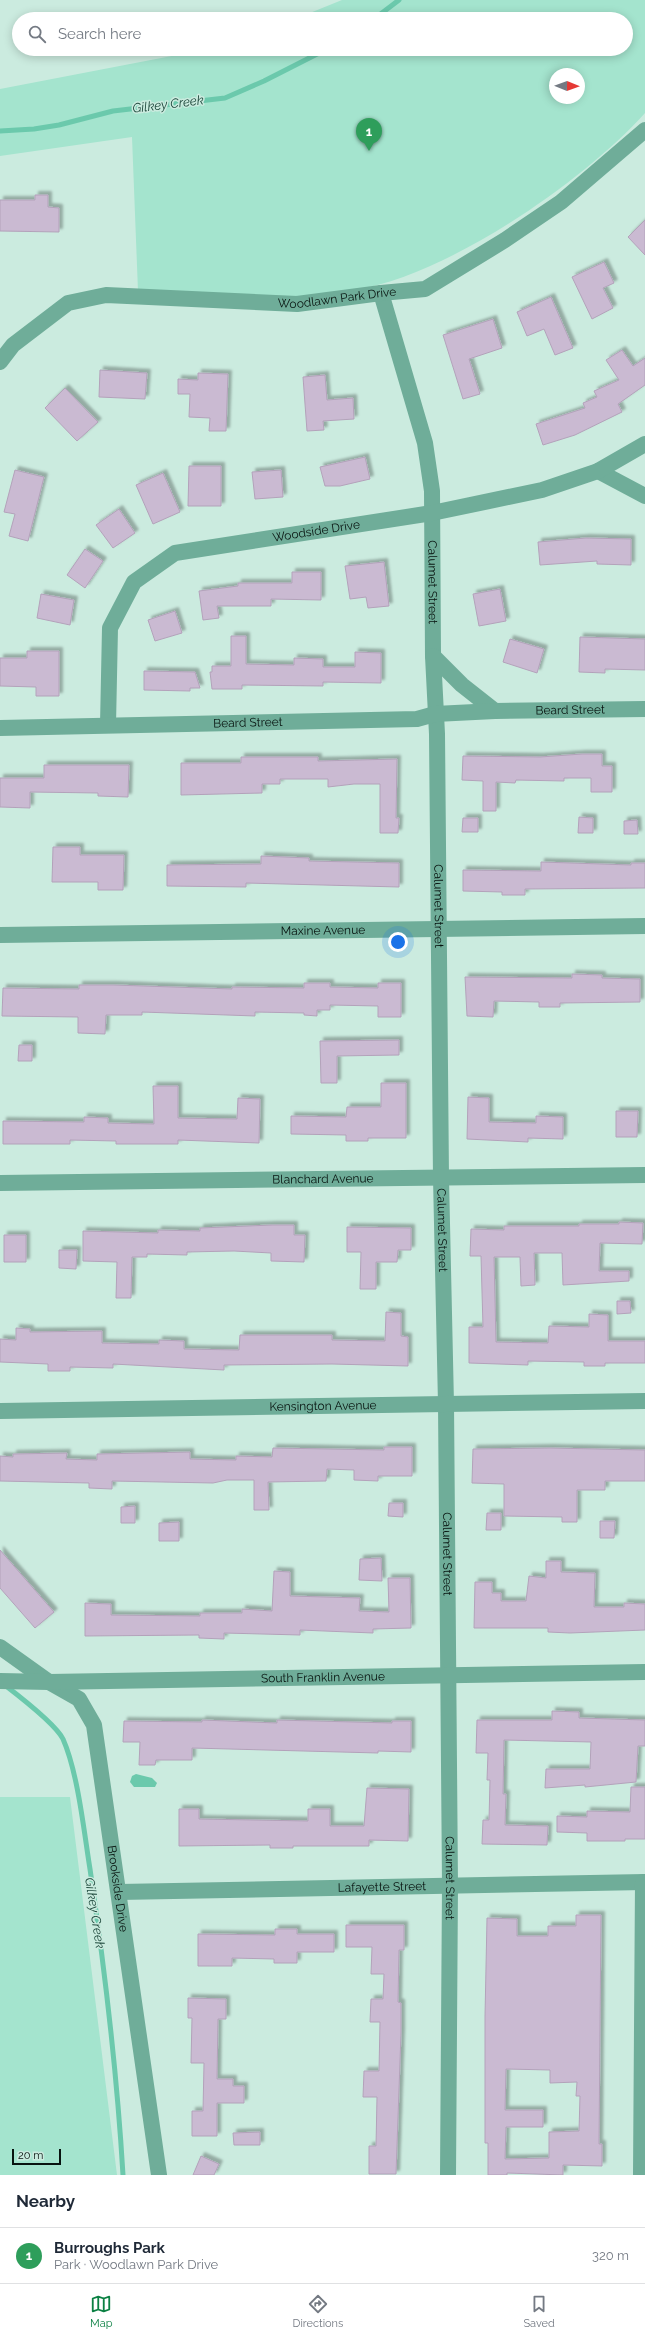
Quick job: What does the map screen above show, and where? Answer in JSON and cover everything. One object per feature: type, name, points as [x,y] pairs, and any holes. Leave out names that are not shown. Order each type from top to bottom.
[{"type":"street","name":"Woodlawn Park Drive","points":[[0,362],[13,345],[68,303],[106,295],[297,304],[381,292],[425,289],[472,261],[561,202],[645,130]]},
{"type":"street","name":"Calumet Street","points":[[381,292],[425,443],[432,490],[433,656],[439,928],[446,1404],[447,1675],[450,1885],[448,2175]]},
{"type":"street","name":"Woodside Drive","points":[[108,725],[110,628],[134,582],[175,553],[432,513],[542,490],[598,471],[645,444]]},
{"type":"street","points":[[598,471],[645,496]]},
{"type":"street","points":[[433,656],[462,685],[495,711]]},
{"type":"street","name":"Beard Street","points":[[0,728],[416,719],[435,714],[495,711],[645,709]]},
{"type":"street","name":"Maxine Avenue","points":[[0,935],[645,926]]},
{"type":"street","name":"Blanchard Avenue","points":[[0,1183],[645,1175]]},
{"type":"street","name":"Kensington Avenue","points":[[0,1411],[645,1401]]},
{"type":"street","name":"Brookside Drive","points":[[0,1647],[49,1682],[79,1699],[94,1725],[159,2175]]},
{"type":"street","name":"South Franklin Avenue","points":[[0,1681],[49,1682],[645,1672]]},
{"type":"street","points":[[641,2175],[644,1882]]},
{"type":"street","name":"Lafayette Street","points":[[119,1892],[644,1882]]},
{"type":"shaded area","points":[[342,0],[645,0],[645,113],[619,140],[587,168],[551,195],[512,222],[471,246],[431,266],[392,281],[355,290],[271,299],[138,291],[132,137],[0,156],[0,89],[172,56],[633,56],[633,12],[312,12]]},
{"type":"shaded area","points":[[136,1774],[152,1778],[157,1783],[155,1787],[134,1787],[130,1782],[132,1776]]},
{"type":"shaded area","points":[[0,1797],[70,1797],[117,2175],[0,2175]]},
{"type":"building","points":[[35,195],[48,195],[48,207],[59,208],[59,232],[0,231],[0,200],[35,200]]},
{"type":"building","points":[[645,220],[645,255],[628,237]]},
{"type":"building","points":[[604,262],[614,283],[603,288],[613,308],[592,319],[572,277]]},
{"type":"building","points":[[551,297],[573,348],[555,355],[544,329],[527,336],[517,312]]},
{"type":"building","points":[[493,319],[502,348],[469,359],[480,394],[463,399],[443,335]]},
{"type":"building","points":[[622,350],[633,366],[645,358],[645,385],[618,404],[622,412],[575,435],[543,445],[536,424],[585,408],[583,403],[597,397],[594,391],[619,380],[606,360]]},
{"type":"building","points":[[100,370],[147,373],[145,399],[99,397]]},
{"type":"building","points":[[198,373],[228,374],[226,431],[209,431],[210,418],[189,417],[190,394],[178,394],[178,379],[198,380]]},
{"type":"building","points":[[325,375],[327,400],[353,398],[354,419],[323,421],[324,430],[307,431],[303,377]]},
{"type":"building","points":[[65,388],[98,422],[77,441],[45,408]]},
{"type":"building","points":[[365,457],[370,479],[340,486],[325,486],[320,467]]},
{"type":"building","points":[[189,466],[221,466],[221,506],[188,506]]},
{"type":"building","points":[[15,470],[44,477],[28,541],[9,536],[15,514],[4,512]]},
{"type":"building","points":[[281,470],[283,497],[255,499],[252,472]]},
{"type":"building","points":[[163,473],[180,512],[153,524],[136,485]]},
{"type":"building","points":[[119,509],[135,533],[113,548],[96,525]]},
{"type":"building","points":[[586,538],[631,539],[631,565],[597,564],[597,561],[540,565],[538,542]]},
{"type":"building","points":[[85,549],[103,561],[85,588],[67,575]]},
{"type":"building","points":[[384,562],[389,606],[368,608],[366,597],[350,599],[345,566]]},
{"type":"building","points":[[292,572],[321,572],[321,600],[271,599],[271,606],[217,606],[219,618],[203,620],[199,591],[238,586],[238,583],[292,583]]},
{"type":"building","points":[[500,589],[506,621],[479,626],[473,594]]},
{"type":"building","points":[[41,594],[74,600],[70,625],[37,618]]},
{"type":"building","points":[[175,611],[182,633],[155,641],[148,620]]},
{"type":"building","points":[[231,636],[246,636],[246,664],[294,665],[294,658],[323,659],[323,667],[355,667],[355,652],[381,653],[381,683],[323,682],[323,686],[242,685],[242,689],[212,689],[210,672],[212,672],[212,666],[231,666]]},
{"type":"building","points":[[580,637],[645,639],[645,670],[605,669],[605,673],[579,672]]},
{"type":"building","points":[[510,639],[544,649],[537,673],[503,662]]},
{"type":"building","points":[[27,651],[59,651],[59,696],[36,696],[36,687],[0,686],[0,658],[27,658]]},
{"type":"building","points":[[144,671],[195,672],[200,688],[190,688],[190,691],[144,690]]},
{"type":"building","points":[[602,754],[602,766],[612,766],[612,792],[591,792],[591,778],[564,778],[564,781],[516,780],[515,783],[496,782],[496,811],[483,811],[483,781],[462,780],[463,756],[540,757]]},
{"type":"building","points":[[241,757],[318,757],[318,761],[397,759],[396,818],[399,818],[398,833],[380,833],[380,784],[354,784],[328,787],[328,779],[280,779],[280,784],[262,784],[262,793],[181,795],[181,763],[241,763]]},
{"type":"building","points":[[44,765],[129,765],[128,797],[98,796],[98,793],[30,792],[30,808],[0,807],[0,778],[44,778]]},
{"type":"building","points":[[579,817],[593,818],[593,833],[578,833]]},
{"type":"building","points":[[463,818],[478,818],[478,832],[462,832]]},
{"type":"building","points":[[637,820],[638,834],[624,834],[624,821]]},
{"type":"building","points":[[53,847],[80,847],[80,855],[124,855],[123,890],[98,890],[98,882],[52,882]]},
{"type":"building","points":[[261,856],[309,858],[309,861],[399,863],[399,887],[246,883],[246,887],[167,886],[167,865],[261,864]]},
{"type":"building","points":[[541,862],[631,865],[631,863],[645,863],[645,888],[525,889],[525,895],[502,895],[502,892],[463,891],[463,870],[541,871]]},
{"type":"building","points":[[572,974],[602,975],[602,978],[640,979],[640,1002],[560,1003],[560,1007],[539,1007],[539,1002],[494,1001],[493,1017],[467,1016],[465,977],[572,978]]},
{"type":"building","points":[[304,983],[330,983],[330,987],[378,988],[378,983],[401,983],[401,1017],[378,1017],[378,1006],[330,1005],[330,1010],[317,1010],[317,1016],[304,1015],[304,1013],[255,1012],[255,1016],[142,1012],[142,1015],[106,1015],[105,1034],[78,1033],[78,1017],[2,1016],[3,988],[79,989],[79,985],[114,985],[232,989],[232,987],[304,988]]},
{"type":"building","points":[[399,1040],[399,1055],[337,1056],[337,1083],[321,1083],[320,1041]]},
{"type":"building","points":[[19,1045],[32,1045],[32,1061],[18,1061]]},
{"type":"building","points":[[381,1083],[406,1083],[406,1138],[368,1138],[368,1141],[346,1141],[346,1135],[291,1134],[291,1116],[346,1117],[347,1107],[381,1107]]},
{"type":"building","points":[[153,1086],[178,1086],[178,1118],[237,1119],[238,1098],[260,1099],[259,1143],[178,1140],[178,1144],[116,1144],[116,1141],[70,1140],[70,1144],[3,1144],[3,1121],[84,1122],[84,1117],[108,1118],[108,1123],[154,1124]]},
{"type":"building","points":[[468,1097],[489,1098],[489,1122],[536,1123],[536,1116],[563,1117],[563,1139],[528,1138],[528,1142],[467,1139]]},
{"type":"building","points":[[616,1111],[638,1111],[637,1137],[616,1137]]},
{"type":"building","points":[[619,1222],[643,1223],[642,1244],[600,1243],[599,1271],[629,1271],[629,1281],[563,1285],[562,1253],[534,1253],[535,1285],[521,1286],[520,1257],[494,1257],[496,1342],[548,1343],[549,1326],[589,1327],[589,1314],[608,1315],[608,1341],[645,1341],[645,1363],[605,1363],[605,1366],[584,1366],[584,1362],[528,1361],[528,1365],[469,1363],[469,1327],[483,1327],[481,1256],[470,1256],[471,1229],[504,1230],[504,1226],[579,1226],[579,1224],[619,1224]]},
{"type":"building","points":[[294,1225],[294,1235],[305,1235],[304,1262],[271,1261],[271,1253],[234,1251],[187,1252],[187,1255],[147,1254],[147,1257],[132,1257],[131,1298],[116,1298],[117,1262],[83,1261],[83,1231],[158,1233],[158,1230],[200,1231],[200,1228]]},
{"type":"building","points":[[347,1227],[411,1228],[411,1250],[398,1250],[397,1262],[376,1262],[376,1289],[360,1289],[361,1252],[347,1252]]},
{"type":"building","points":[[4,1235],[26,1235],[26,1262],[4,1262]]},
{"type":"building","points":[[59,1250],[77,1250],[76,1269],[59,1268]]},
{"type":"building","points":[[617,1301],[630,1301],[631,1313],[617,1314]]},
{"type":"building","points":[[386,1312],[401,1313],[401,1336],[408,1337],[408,1366],[332,1364],[224,1365],[224,1370],[113,1364],[113,1368],[70,1367],[70,1371],[48,1371],[48,1364],[0,1362],[0,1339],[16,1340],[16,1328],[30,1329],[30,1332],[102,1331],[102,1343],[159,1344],[159,1340],[184,1341],[184,1349],[239,1350],[240,1335],[332,1335],[332,1340],[385,1341]]},
{"type":"building","points":[[384,1447],[412,1447],[412,1476],[378,1476],[378,1481],[354,1480],[354,1470],[327,1469],[326,1481],[268,1482],[269,1510],[254,1510],[254,1480],[227,1480],[213,1483],[112,1481],[112,1489],[89,1488],[89,1483],[0,1481],[0,1456],[13,1457],[13,1454],[67,1453],[66,1459],[97,1460],[97,1454],[190,1452],[190,1459],[236,1460],[236,1456],[272,1457],[273,1448],[384,1450]]},
{"type":"building","points":[[550,1448],[645,1450],[645,1481],[605,1481],[605,1490],[577,1490],[577,1522],[562,1522],[562,1517],[504,1516],[504,1484],[472,1483],[473,1449]]},
{"type":"building","points":[[389,1503],[403,1503],[403,1517],[388,1516]]},
{"type":"building","points":[[135,1506],[135,1523],[121,1523],[121,1507]]},
{"type":"building","points":[[487,1513],[501,1513],[501,1530],[486,1530]]},
{"type":"building","points":[[600,1521],[615,1521],[614,1538],[600,1538]]},
{"type":"building","points":[[179,1522],[179,1541],[159,1541],[159,1523]]},
{"type":"building","points":[[0,1550],[54,1612],[35,1628],[0,1588]]},
{"type":"building","points":[[381,1558],[382,1581],[359,1580],[360,1559]]},
{"type":"building","points":[[546,1561],[561,1561],[561,1572],[595,1573],[594,1607],[624,1607],[624,1603],[645,1604],[645,1630],[570,1633],[548,1632],[548,1628],[474,1628],[475,1582],[492,1582],[492,1593],[501,1593],[501,1601],[526,1601],[529,1576],[546,1578]]},
{"type":"building","points":[[274,1571],[290,1572],[290,1596],[360,1598],[359,1611],[389,1612],[388,1578],[410,1578],[411,1628],[373,1629],[373,1633],[300,1630],[300,1635],[224,1633],[224,1639],[199,1638],[199,1635],[85,1636],[85,1603],[111,1604],[111,1615],[200,1616],[200,1613],[242,1613],[242,1609],[272,1611]]},
{"type":"building","points":[[552,1711],[579,1712],[579,1718],[645,1720],[645,1746],[638,1746],[636,1782],[585,1787],[585,1785],[545,1788],[546,1769],[590,1769],[591,1742],[504,1740],[503,1794],[506,1794],[505,1825],[548,1826],[547,1845],[482,1844],[483,1820],[489,1820],[490,1780],[487,1780],[488,1753],[476,1753],[477,1720],[552,1720]]},
{"type":"building","points":[[202,1720],[277,1723],[277,1720],[392,1723],[392,1721],[411,1721],[411,1752],[378,1751],[378,1753],[192,1748],[192,1760],[156,1760],[155,1765],[139,1765],[140,1742],[123,1742],[124,1721],[202,1722]]},
{"type":"building","points":[[631,1787],[645,1787],[645,1839],[625,1839],[625,1841],[587,1841],[587,1833],[557,1832],[557,1816],[587,1817],[587,1811],[630,1812]]},
{"type":"building","points":[[367,1788],[409,1789],[408,1841],[369,1840],[369,1846],[293,1846],[293,1848],[270,1848],[270,1845],[179,1846],[179,1809],[199,1809],[199,1819],[308,1821],[308,1809],[330,1809],[330,1826],[364,1826]]},
{"type":"building","points":[[576,1915],[601,1915],[599,2144],[602,2144],[602,2166],[563,2165],[563,2175],[507,2173],[507,2175],[488,2175],[488,2143],[485,2143],[487,1918],[517,1919],[517,1936],[548,1936],[548,1926],[576,1926]],"holes":[[[506,2069],[550,2070],[550,2083],[577,2082],[576,2096],[580,2096],[579,2131],[549,2132],[549,2158],[505,2159],[506,2127],[543,2127],[543,2110],[505,2110]]]},
{"type":"building","points":[[346,1925],[404,1925],[404,1950],[399,1950],[398,2002],[401,2003],[401,2033],[396,2174],[369,2174],[369,2146],[376,2146],[377,2097],[363,2097],[364,2071],[379,2071],[380,2022],[370,2022],[371,1999],[383,1999],[384,1974],[371,1974],[372,1947],[346,1947]]},
{"type":"building","points":[[275,1929],[297,1929],[297,1934],[334,1934],[334,1952],[297,1952],[297,1963],[274,1963],[274,1959],[232,1958],[232,1966],[198,1966],[198,1934],[275,1935]]},
{"type":"building","points":[[188,1998],[226,1999],[226,2019],[218,2019],[217,2079],[233,2079],[233,2086],[244,2086],[244,2103],[217,2103],[217,2136],[192,2136],[192,2111],[203,2111],[204,2063],[191,2063],[192,2018],[188,2018]]},
{"type":"building","points":[[260,2132],[260,2145],[234,2145],[233,2133]]},
{"type":"building","points":[[201,2156],[219,2164],[214,2175],[193,2175]]},
{"type":"waterway","name":"Gilkey Creek","points":[[383,12],[399,0]]},
{"type":"waterway","name":"Gilkey Creek","points":[[0,131],[34,129],[59,125],[113,111],[225,98],[264,81],[313,56]]},
{"type":"waterway","name":"Gilkey Creek","points":[[6,1686],[37,1711],[59,1733],[63,1739],[73,1768],[83,1821],[105,1984],[114,2060],[123,2175]]},
{"type":"place","name":"Burroughs Park","points":[[369,151]]}]
